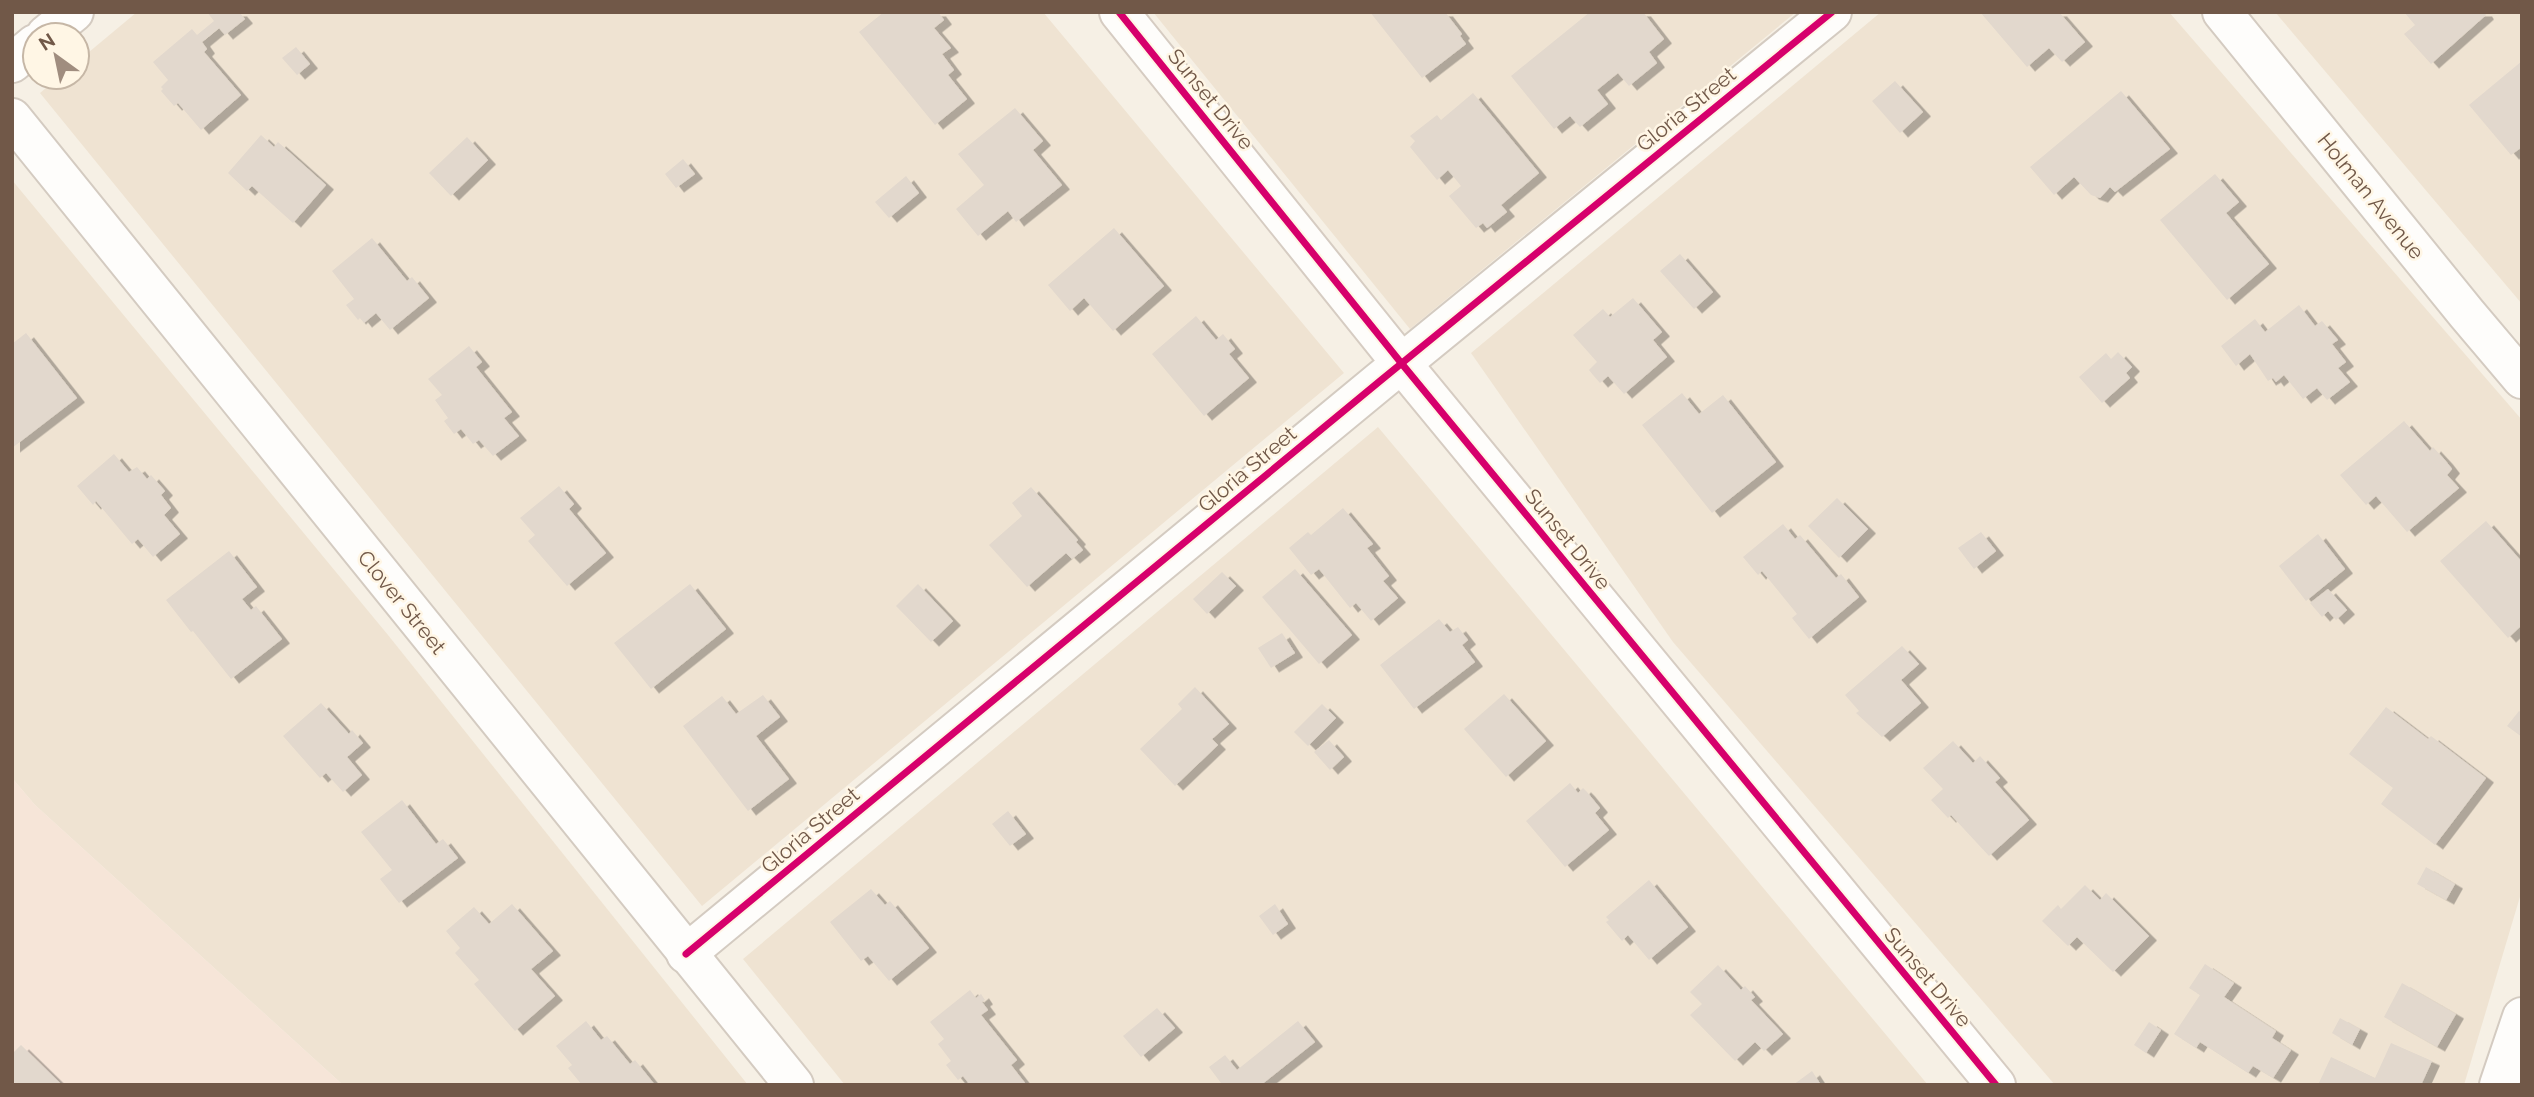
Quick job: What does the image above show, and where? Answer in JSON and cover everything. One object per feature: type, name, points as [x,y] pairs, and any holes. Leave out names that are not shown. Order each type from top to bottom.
[{"type":"street","name":"Sunset Drive","points":[[1119,12],[1402,364],[1996,1085]]},
{"type":"street","name":"Gloria Street","points":[[686,954],[1832,12]]},
{"type":"street","name":"Holman Avenue","points":[[2222,12],[2522,379]]},
{"type":"street","name":"Clover Street","points":[[12,118],[794,1085]]},
{"type":"street","points":[[2499,1085],[2522,1017]]},
{"type":"shaded area","points":[[137,12],[1043,12],[1344,373],[702,906],[40,93],[91,91],[91,50]]},
{"type":"shaded area","points":[[1153,12],[1796,12],[1410,329]]},
{"type":"shaded area","points":[[1881,12],[2169,12],[2522,420],[2522,890],[2464,1085],[2055,1085],[1673,642],[1471,353]]},
{"type":"shaded area","points":[[2275,12],[2522,12],[2522,304]]},
{"type":"shaded area","points":[[12,180],[388,635],[748,1085],[343,1085],[35,805],[12,778]]},
{"type":"shaded area","points":[[1378,427],[1928,1085],[845,1085],[743,959]]},
{"type":"shaded area","points":[[12,778],[35,805],[343,1085],[12,1085]]},
{"type":"building","points":[[207,12],[239,12],[245,19],[225,35],[219,28],[202,42],[207,49],[204,52],[241,95],[201,130],[178,103],[174,106],[161,91],[161,87],[168,80],[153,62],[192,29],[197,35],[214,21]]},
{"type":"building","points":[[884,12],[938,12],[944,20],[934,28],[951,48],[942,54],[954,70],[948,75],[967,99],[935,125],[859,32]]},
{"type":"building","points":[[1370,12],[1445,12],[1462,34],[1460,36],[1466,44],[1422,78]]},
{"type":"building","points":[[1590,12],[1643,12],[1664,39],[1649,52],[1657,63],[1629,86],[1618,73],[1597,90],[1608,104],[1580,127],[1570,116],[1554,129],[1511,76]]},
{"type":"building","points":[[1980,12],[2059,12],[2085,42],[2062,62],[2049,48],[2027,67]]},
{"type":"building","points":[[2404,12],[2484,12],[2486,15],[2431,64],[2404,34],[2415,25]]},
{"type":"building","points":[[296,47],[310,64],[297,75],[282,58]]},
{"type":"building","points":[[2522,61],[2522,147],[2511,155],[2469,105]]},
{"type":"building","points":[[1895,81],[1923,112],[1900,133],[1872,101]]},
{"type":"building","points":[[2121,91],[2170,149],[2115,192],[2110,187],[2100,198],[2091,195],[2074,177],[2054,195],[2030,167]]},
{"type":"building","points":[[1473,93],[1539,173],[1501,205],[1507,212],[1487,228],[1483,223],[1476,228],[1449,196],[1461,186],[1448,170],[1437,180],[1410,147],[1415,141],[1410,136],[1437,115],[1441,120]]},
{"type":"building","points":[[1015,108],[1043,141],[1033,150],[1062,185],[1016,222],[1008,211],[978,236],[956,209],[984,185],[958,154]]},
{"type":"building","points":[[261,135],[274,147],[278,142],[326,185],[293,223],[252,186],[247,191],[228,173]]},
{"type":"building","points":[[467,137],[488,160],[451,196],[429,173]]},
{"type":"building","points":[[683,159],[695,174],[676,188],[665,174]]},
{"type":"building","points":[[2215,174],[2239,202],[2226,213],[2269,264],[2227,300],[2160,220]]},
{"type":"building","points":[[906,176],[919,193],[889,218],[875,202]]},
{"type":"building","points":[[1114,228],[1164,286],[1113,331],[1084,298],[1070,311],[1048,285]]},
{"type":"building","points":[[372,238],[407,281],[412,277],[429,298],[390,330],[376,313],[364,323],[360,318],[358,320],[346,305],[354,299],[332,271]]},
{"type":"building","points":[[1680,254],[1713,292],[1694,309],[1660,271]]},
{"type":"building","points":[[1633,298],[1662,332],[1653,340],[1667,357],[1624,394],[1608,376],[1600,383],[1593,375],[1589,370],[1597,362],[1573,335],[1603,309],[1610,317]]},
{"type":"building","points":[[2299,305],[2315,326],[2322,321],[2338,340],[2332,344],[2346,362],[2338,368],[2350,382],[2327,400],[2317,388],[2303,399],[2284,375],[2276,382],[2273,378],[2268,381],[2250,354],[2236,366],[2221,346],[2255,319],[2265,332]]},
{"type":"building","points":[[1196,316],[1216,340],[1223,334],[1235,349],[1229,354],[1249,378],[1204,416],[1152,354]]},
{"type":"building","points":[[26,333],[77,398],[12,448],[12,344]]},
{"type":"building","points":[[469,346],[482,362],[476,367],[512,412],[504,418],[519,436],[493,456],[479,440],[473,444],[461,429],[454,434],[444,421],[448,418],[435,400],[442,395],[428,379]]},
{"type":"building","points":[[2118,352],[2132,367],[2126,373],[2130,378],[2102,403],[2079,377],[2106,353],[2111,359]]},
{"type":"building","points":[[1682,393],[1699,414],[1723,395],[1776,462],[1712,513],[1642,425]]},
{"type":"building","points":[[2404,421],[2430,451],[2433,447],[2445,460],[2452,469],[2447,475],[2459,488],[2407,532],[2376,496],[2366,505],[2340,475]]},
{"type":"building","points":[[114,454],[129,472],[137,467],[147,479],[151,475],[165,491],[161,495],[171,508],[164,515],[180,534],[153,557],[138,539],[132,544],[96,501],[93,505],[77,486]]},
{"type":"building","points":[[559,486],[574,504],[569,509],[606,553],[567,586],[528,541],[535,535],[520,518]]},
{"type":"building","points":[[1031,487],[1078,540],[1076,542],[1083,550],[1072,559],[1066,553],[1027,587],[989,545],[1022,516],[1012,503]]},
{"type":"building","points":[[1837,498],[1868,529],[1839,558],[1808,526]]},
{"type":"building","points":[[1343,508],[1373,544],[1367,548],[1389,576],[1383,581],[1398,598],[1371,621],[1356,603],[1350,608],[1319,569],[1311,575],[1289,548],[1308,532],[1311,535]]},
{"type":"building","points":[[2486,521],[2522,562],[2522,625],[2508,638],[2440,561]]},
{"type":"building","points":[[1783,524],[1795,539],[1800,535],[1836,578],[1841,574],[1859,597],[1809,639],[1792,618],[1797,614],[1762,571],[1758,575],[1743,557]]},
{"type":"building","points":[[1981,532],[1996,551],[1974,569],[1958,548]]},
{"type":"building","points":[[2318,534],[2345,569],[2306,601],[2279,566]]},
{"type":"building","points":[[229,551],[257,587],[242,599],[251,610],[256,606],[282,639],[231,679],[166,600]]},
{"type":"building","points":[[1295,569],[1352,635],[1319,664],[1262,597]]},
{"type":"building","points":[[1222,572],[1236,586],[1207,614],[1193,599]]},
{"type":"building","points":[[690,584],[726,629],[651,689],[614,643]]},
{"type":"building","points":[[918,584],[953,621],[931,642],[896,606]]},
{"type":"building","points":[[2328,589],[2347,610],[2336,620],[2328,611],[2322,617],[2310,603]]},
{"type":"building","points":[[1439,619],[1450,632],[1458,627],[1468,640],[1462,645],[1475,662],[1414,709],[1380,665]]},
{"type":"building","points":[[1282,633],[1295,653],[1271,668],[1258,648]]},
{"type":"building","points":[[1902,646],[1919,664],[1901,680],[1921,703],[1882,737],[1856,713],[1859,711],[1845,695]]},
{"type":"building","points":[[1195,687],[1229,724],[1212,739],[1218,745],[1175,786],[1140,749],[1182,709],[1178,704]]},
{"type":"building","points":[[1504,694],[1546,741],[1506,777],[1464,729]]},
{"type":"building","points":[[763,695],[780,717],[756,736],[789,779],[748,811],[683,726],[722,696],[736,714]]},
{"type":"building","points":[[321,703],[349,734],[352,730],[363,743],[347,757],[362,775],[343,792],[326,773],[320,778],[283,736]]},
{"type":"building","points":[[1322,704],[1336,718],[1308,746],[1294,732]]},
{"type":"building","points":[[2386,707],[2428,739],[2431,736],[2486,778],[2435,845],[2381,804],[2393,788],[2349,754]]},
{"type":"building","points":[[2519,711],[2522,713],[2522,737],[2507,726]]},
{"type":"building","points":[[1329,740],[1344,757],[1330,770],[1314,752]]},
{"type":"building","points":[[1953,741],[1973,763],[1980,756],[2000,778],[1995,782],[2029,820],[1989,856],[1951,815],[1948,818],[1931,800],[1943,789],[1923,768]]},
{"type":"building","points":[[1570,783],[1578,793],[1583,788],[1587,792],[1600,808],[1595,813],[1609,830],[1565,867],[1526,821]]},
{"type":"building","points":[[402,800],[436,844],[443,839],[458,858],[399,903],[380,879],[392,870],[361,832]]},
{"type":"building","points":[[1008,811],[1026,834],[1010,846],[992,824]]},
{"type":"building","points":[[2426,867],[2455,884],[2446,900],[2417,884]]},
{"type":"building","points":[[1649,880],[1688,927],[1649,960],[1628,935],[1622,941],[1606,922],[1609,920],[1606,917]]},
{"type":"building","points":[[2085,885],[2100,900],[2106,893],[2149,936],[2113,972],[2077,937],[2068,946],[2042,921],[2058,905],[2061,909]]},
{"type":"building","points":[[871,889],[885,905],[890,901],[929,948],[889,981],[868,956],[861,961],[830,922]]},
{"type":"building","points":[[512,904],[553,951],[531,969],[555,996],[515,1031],[474,984],[479,980],[455,953],[460,948],[446,931],[474,907],[489,924]]},
{"type":"building","points":[[1275,904],[1288,924],[1273,935],[1259,916]]},
{"type":"building","points":[[2205,964],[2234,983],[2224,997],[2276,1031],[2272,1038],[2291,1050],[2273,1078],[2253,1066],[2248,1073],[2200,1042],[2196,1048],[2174,1034],[2200,995],[2189,988]]},
{"type":"building","points":[[1718,965],[1741,990],[1745,986],[1755,997],[1751,1000],[1783,1034],[1764,1051],[1755,1042],[1735,1061],[1690,1015],[1702,1004],[1690,992]]},
{"type":"building","points":[[2402,983],[2456,1014],[2437,1047],[2384,1017]]},
{"type":"building","points":[[970,990],[976,998],[981,994],[985,1000],[982,1002],[988,1010],[981,1015],[1017,1060],[1011,1065],[1025,1083],[1023,1085],[970,1085],[963,1076],[958,1080],[946,1065],[951,1061],[938,1044],[944,1039],[930,1022]]},
{"type":"building","points":[[1157,1008],[1175,1028],[1141,1057],[1123,1036]]},
{"type":"building","points":[[2340,1018],[2360,1029],[2352,1045],[2332,1033]]},
{"type":"building","points":[[586,1021],[601,1040],[607,1036],[630,1064],[635,1060],[655,1085],[582,1085],[568,1068],[572,1065],[556,1046]]},
{"type":"building","points":[[1298,1021],[1315,1042],[1261,1085],[1219,1085],[1221,1083],[1209,1067],[1225,1055],[1237,1070]]},
{"type":"building","points":[[2149,1022],[2161,1030],[2146,1053],[2134,1045]]},
{"type":"building","points":[[2391,1043],[2432,1061],[2421,1085],[2318,1085],[2331,1057],[2375,1078]]},
{"type":"building","points":[[21,1045],[62,1085],[12,1085],[12,1054]]},
{"type":"building","points":[[1812,1071],[1821,1085],[1793,1085]]},
{"type":"cycle path","points":[[1119,12],[1402,364],[1996,1085]]},
{"type":"cycle path","points":[[686,954],[1832,12]]}]
